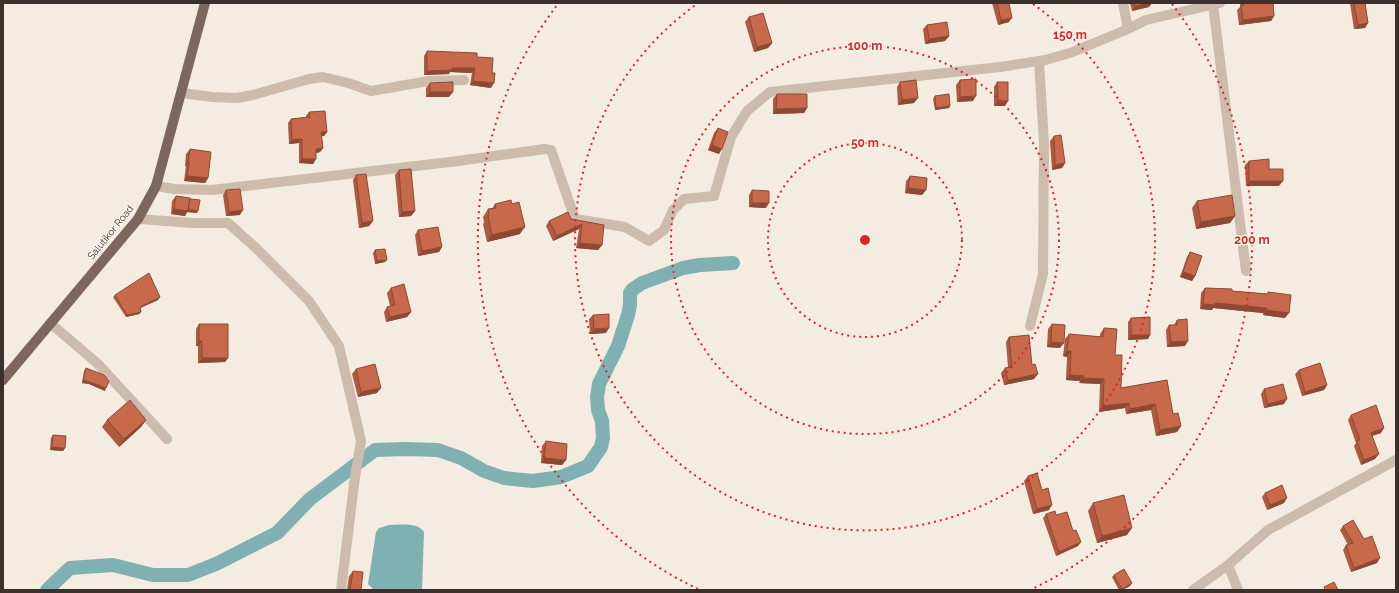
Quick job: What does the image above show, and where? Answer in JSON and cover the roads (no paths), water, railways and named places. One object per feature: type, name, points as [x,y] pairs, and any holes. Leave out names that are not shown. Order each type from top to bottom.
[{"type":"main road","name":"Salutikor Road","points":[[3,380],[138,219],[156,186],[205,3]]},
{"type":"street","points":[[1123,3],[1128,29]]},
{"type":"street","points":[[156,186],[175,189],[212,190],[458,161],[545,149],[551,150],[575,219],[625,227],[649,241],[664,230],[673,210],[684,199],[714,196],[731,137],[747,111],[770,92],[1000,67],[1039,61],[1070,53],[1146,20],[1216,4],[1246,271]]},
{"type":"street","points":[[1030,326],[1043,274],[1044,144],[1039,61]]},
{"type":"street","points":[[182,93],[212,97],[237,98],[322,77],[341,81],[371,91],[429,81],[464,80]]},
{"type":"street","points":[[138,219],[193,223],[228,223],[255,247],[309,301],[339,346],[361,441],[354,477],[341,590]]},
{"type":"street","points":[[50,323],[97,363],[167,439]]},
{"type":"street","points":[[1193,590],[1228,565],[1268,530],[1396,460]]},
{"type":"street","points":[[1228,565],[1238,590]]},
{"type":"water","points":[[389,525],[413,525],[424,532],[422,590],[374,590],[368,584],[376,532],[379,528]]},
{"type":"waterway","points":[[47,590],[70,568],[113,565],[153,575],[188,575],[216,564],[277,533],[310,499],[375,450],[438,450],[461,458],[484,471],[504,478],[533,481],[561,477],[588,466],[601,447],[603,438],[602,421],[598,410],[597,397],[599,384],[618,346],[628,315],[630,293],[642,283],[683,268],[700,265],[733,263]]}]
